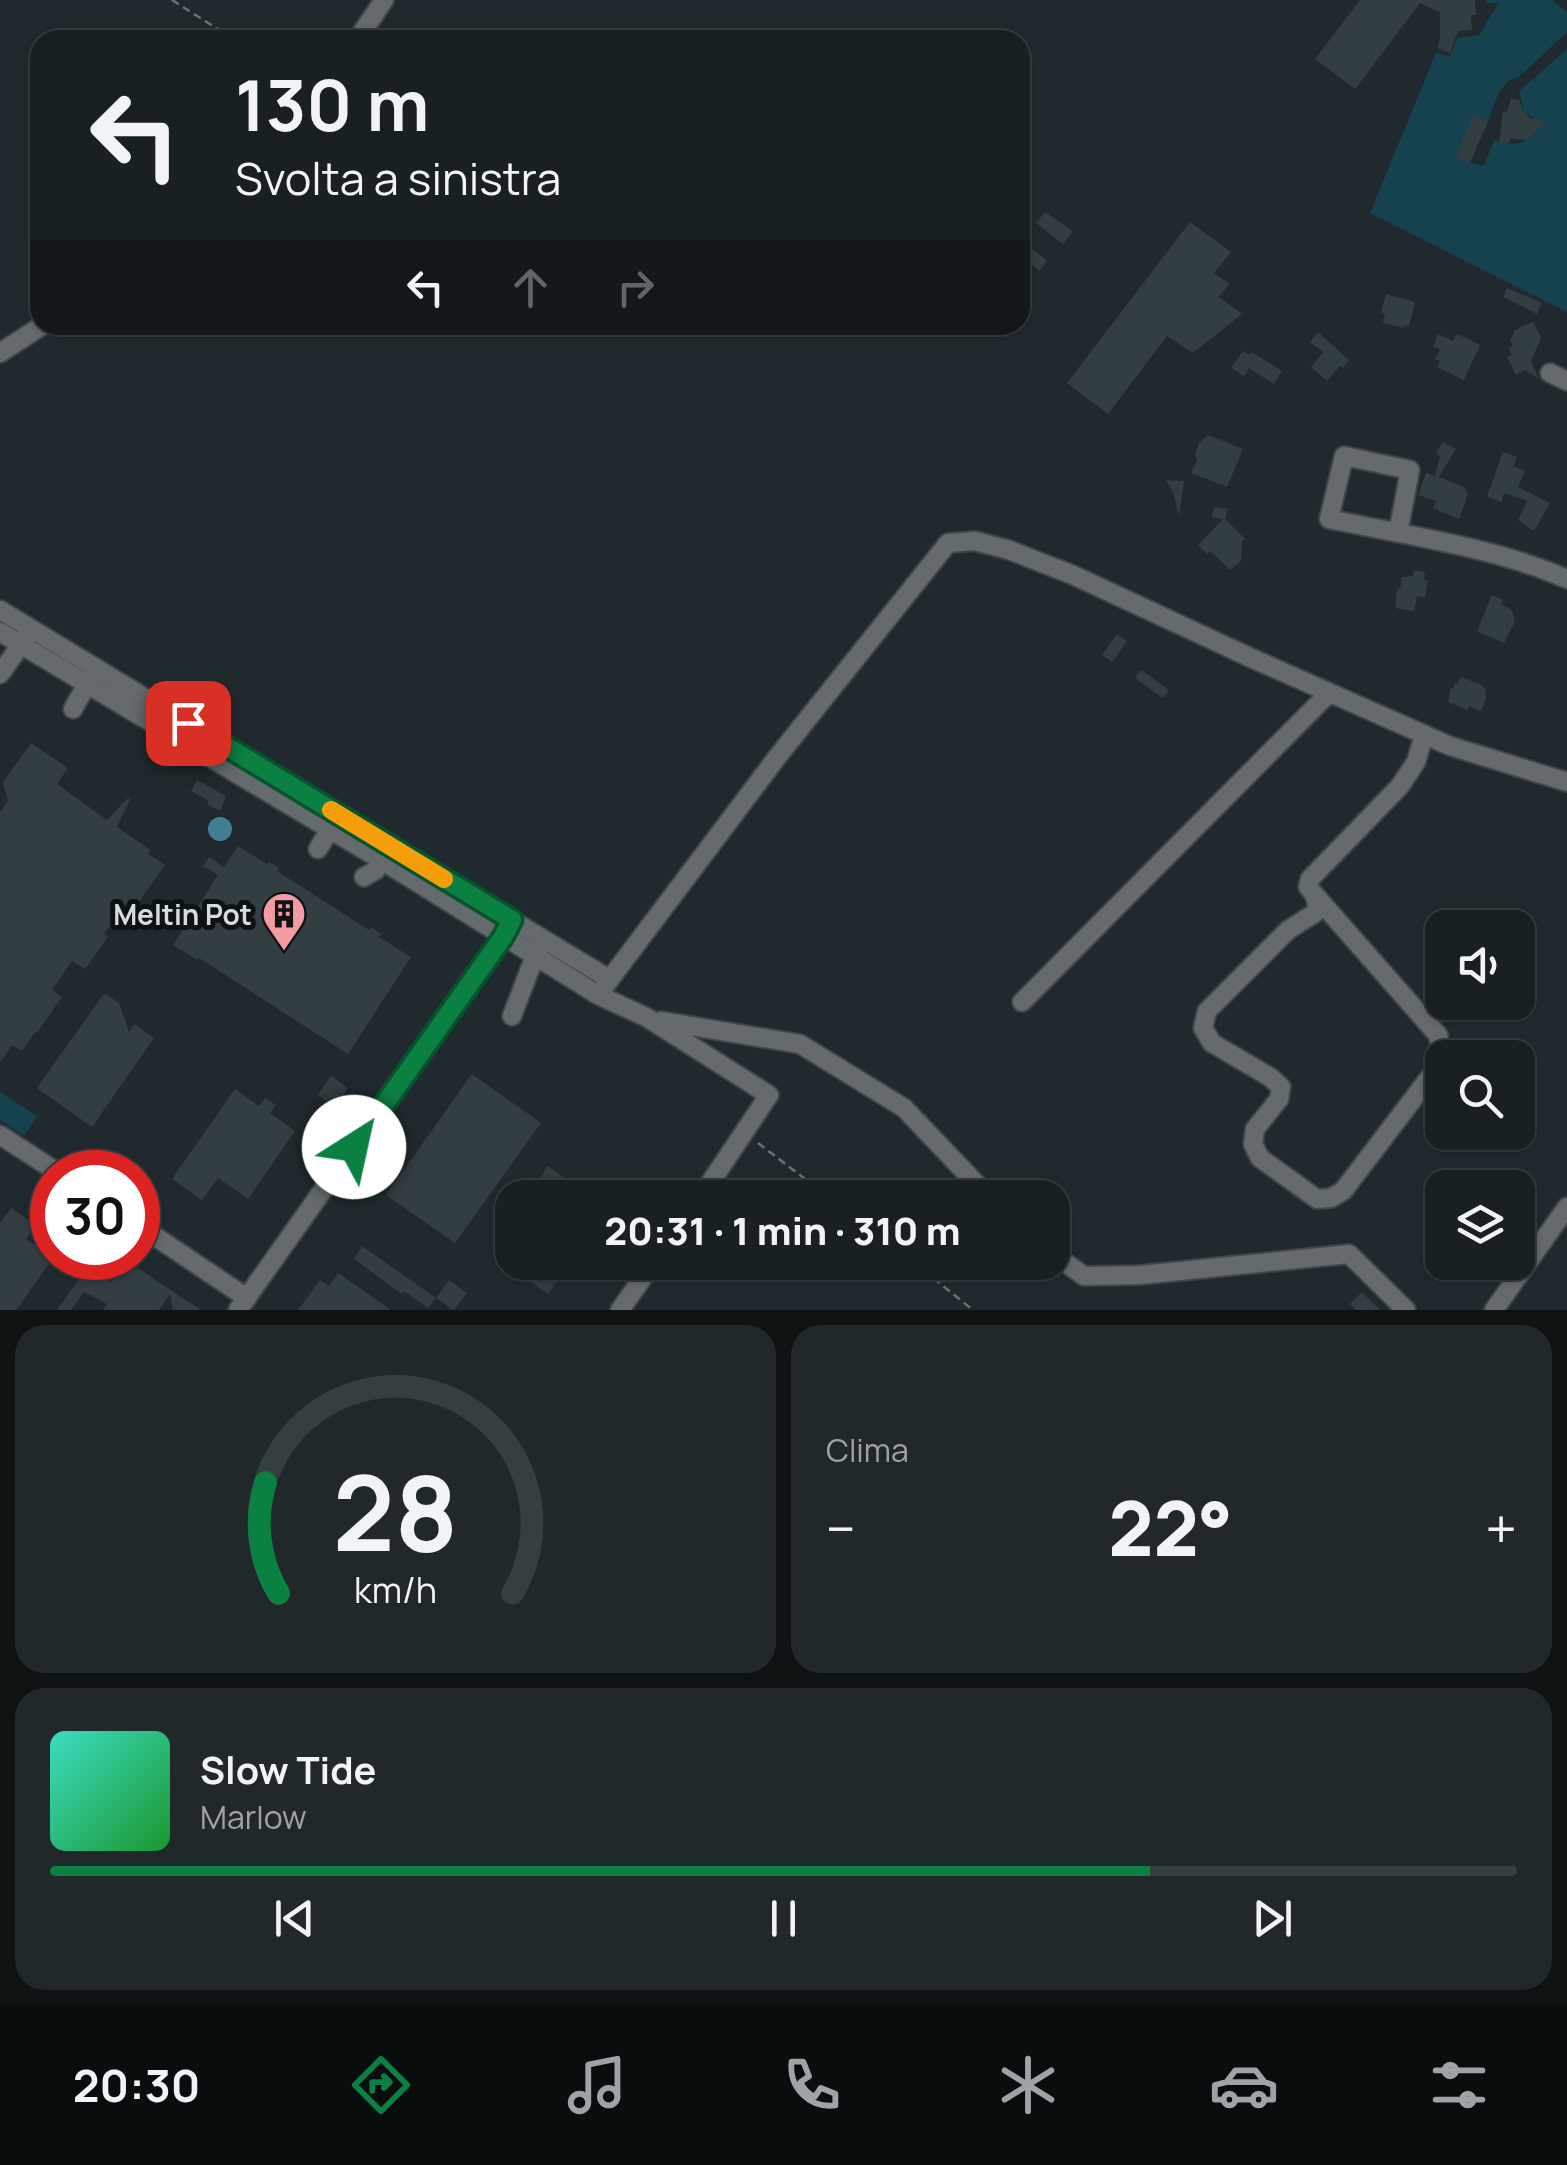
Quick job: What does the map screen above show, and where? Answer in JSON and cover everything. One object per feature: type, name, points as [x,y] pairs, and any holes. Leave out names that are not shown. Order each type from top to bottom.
[{"type":"street","points":[[364,30],[384,0]]},
{"type":"street","points":[[0,352],[30,333]]},
{"type":"street","points":[[1398,533],[1410,470],[1344,456],[1329,519],[1501,556],[1567,580]]},
{"type":"street","points":[[598,996],[778,756],[948,543],[975,541],[1009,550],[1073,575],[1450,746],[1567,782]]},
{"type":"street","points":[[0,610],[26,637],[87,685],[334,822]]},
{"type":"street","points":[[0,632],[26,637],[97,668],[334,822],[378,867],[457,897],[539,947],[610,979]]},
{"type":"street","points":[[0,674],[26,637]]},
{"type":"street","points":[[73,709],[97,668]]},
{"type":"street","points":[[1022,1002],[1330,693]]},
{"type":"street","points":[[1314,894],[1318,907],[1315,913],[1288,930],[1207,1011],[1202,1028],[1212,1043],[1270,1077],[1281,1088],[1279,1099],[1254,1129],[1252,1144],[1260,1158],[1316,1199],[1331,1198],[1344,1191],[1436,1069],[1442,1052],[1438,1035],[1308,886],[1310,879],[1400,786],[1416,762],[1424,735]]},
{"type":"street","points":[[318,849],[334,822]]},
{"type":"street","points":[[442,923],[457,897]]},
{"type":"street","points":[[160,1242],[242,1304],[508,928]]},
{"type":"street","points":[[539,947],[598,996],[646,1017],[769,1094],[712,1180]]},
{"type":"street","points":[[512,1016],[539,947]]},
{"type":"street","points":[[646,1017],[800,1044],[904,1108],[973,1180]]},
{"type":"street","points":[[710,1057],[719,1032]]},
{"type":"street","points":[[0,1134],[30,1154]]},
{"type":"street","points":[[1494,1310],[1567,1208]]},
{"type":"street","points":[[1070,1266],[1084,1276],[1140,1275],[1350,1254],[1406,1310]]},
{"type":"street","points":[[620,1310],[641,1280]]},
{"type":"path","points":[[172,0],[218,30]]},
{"type":"path","points":[[745,1133],[806,1180]]},
{"type":"path","points":[[936,1280],[972,1310]]},
{"type":"shaded area","points":[[1486,0],[1552,0],[1567,12],[1567,32],[1520,76],[1508,81],[1499,92],[1488,121],[1475,115],[1470,163],[1484,166],[1494,140],[1522,142],[1544,124],[1524,112],[1519,91],[1567,49],[1567,312],[1370,213],[1436,53],[1450,57],[1457,38],[1479,35],[1499,3]]},
{"type":"shaded area","points":[[220,817],[229,820],[229,838],[220,841],[211,838],[208,829],[211,820]]},
{"type":"shaded area","points":[[0,1092],[37,1116],[24,1136],[0,1120]]},
{"type":"building","points":[[1360,0],[1475,0],[1476,15],[1471,15],[1472,30],[1458,31],[1450,53],[1437,48],[1440,12],[1420,3],[1355,89],[1315,59]]},
{"type":"building","points":[[1511,98],[1519,100],[1530,118],[1548,121],[1527,140],[1510,138],[1509,143],[1499,142],[1503,111],[1507,112]]},
{"type":"building","points":[[1474,114],[1488,121],[1470,163],[1455,157]]},
{"type":"building","points":[[1045,212],[1073,231],[1063,244],[1036,223]]},
{"type":"building","points":[[1190,222],[1231,252],[1214,273],[1229,284],[1219,297],[1242,314],[1193,353],[1167,336],[1108,414],[1067,383]]},
{"type":"building","points":[[1033,249],[1047,261],[1039,271],[1030,263]]},
{"type":"building","points":[[1507,288],[1542,303],[1537,314],[1503,297]]},
{"type":"building","points":[[1386,294],[1415,302],[1409,326],[1383,323],[1385,314],[1381,313]]},
{"type":"building","points":[[1533,322],[1541,338],[1531,361],[1539,379],[1525,370],[1516,375],[1507,357],[1512,355],[1509,348],[1513,346],[1510,341],[1515,330]]},
{"type":"building","points":[[1318,332],[1349,360],[1327,381],[1311,367],[1323,352],[1310,342]]},
{"type":"building","points":[[1438,334],[1453,341],[1457,334],[1480,345],[1464,380],[1437,367],[1440,361],[1435,359],[1440,350],[1433,346]]},
{"type":"building","points":[[1243,351],[1250,355],[1252,352],[1282,371],[1274,384],[1249,368],[1244,376],[1231,368]]},
{"type":"building","points":[[1208,435],[1243,449],[1227,487],[1191,473],[1199,443]]},
{"type":"building","points":[[1443,442],[1456,449],[1439,477],[1464,487],[1468,494],[1459,519],[1433,508],[1436,501],[1418,495],[1426,473],[1435,476],[1440,456],[1436,453]]},
{"type":"building","points":[[1503,452],[1517,457],[1513,466],[1525,471],[1518,487],[1550,503],[1534,531],[1518,520],[1527,501],[1504,493],[1501,502],[1487,496]]},
{"type":"building","points":[[1166,480],[1184,481],[1179,516],[1173,492]]},
{"type":"building","points":[[1214,507],[1228,509],[1225,519],[1245,539],[1241,561],[1230,570],[1198,545],[1223,519],[1212,517]]},
{"type":"building","points":[[1414,570],[1425,572],[1425,598],[1417,596],[1414,611],[1395,608],[1402,577],[1413,576]]},
{"type":"building","points":[[1492,595],[1512,610],[1515,621],[1504,643],[1477,631]]},
{"type":"building","points":[[1117,634],[1127,641],[1112,662],[1102,655]]},
{"type":"building","points":[[1141,670],[1169,690],[1163,698],[1135,678]]},
{"type":"building","points":[[1461,677],[1485,689],[1481,711],[1448,702],[1451,688]]},
{"type":"building","points":[[31,743],[68,768],[57,784],[107,820],[128,798],[117,827],[165,865],[126,920],[118,915],[85,969],[72,961],[52,990],[62,997],[22,1051],[12,1045],[0,1062],[0,812],[8,801],[3,782]]},
{"type":"building","points":[[197,780],[226,796],[220,811],[191,791]]},
{"type":"building","name":"Meltin Pot","points":[[238,846],[279,868],[277,871],[369,930],[371,927],[381,934],[379,937],[411,957],[348,1054],[173,945],[218,875],[203,866],[209,857],[224,867]]},
{"type":"building","points":[[106,994],[119,1003],[129,1032],[134,1024],[154,1038],[92,1127],[37,1088]]},
{"type":"building","points":[[472,1074],[541,1123],[500,1180],[495,1180],[495,1187],[455,1243],[386,1195]]},
{"type":"building","points":[[331,1076],[348,1088],[335,1107],[318,1095]]},
{"type":"building","points":[[235,1089],[259,1106],[265,1098],[276,1105],[270,1113],[295,1131],[248,1199],[218,1178],[202,1200],[172,1179]]},
{"type":"building","points":[[548,1166],[568,1180],[539,1180]]},
{"type":"building","points":[[11,1208],[30,1221],[26,1239],[30,1242],[30,1280],[37,1280],[16,1310],[0,1310],[0,1223]]},
{"type":"building","points":[[362,1246],[436,1298],[428,1308],[354,1259]]},
{"type":"building","points":[[338,1273],[391,1310],[298,1310],[320,1280],[329,1286]]},
{"type":"building","points":[[78,1280],[156,1280],[201,1310],[173,1310],[170,1294],[159,1310],[103,1310],[107,1304],[84,1292],[71,1310],[57,1310]]},
{"type":"building","points":[[449,1280],[467,1293],[454,1310],[436,1298]]},
{"type":"building","points":[[528,1280],[558,1280],[548,1294]]},
{"type":"building","points":[[1362,1292],[1380,1310],[1356,1310],[1350,1304]]},
{"type":"slow traffic","points":[[331,810],[444,879]]},
{"type":"place","name":"Meltin Pot","points":[[284,952]]},
{"type":"route","points":[[188,723],[512,920],[354,1147]]}]
